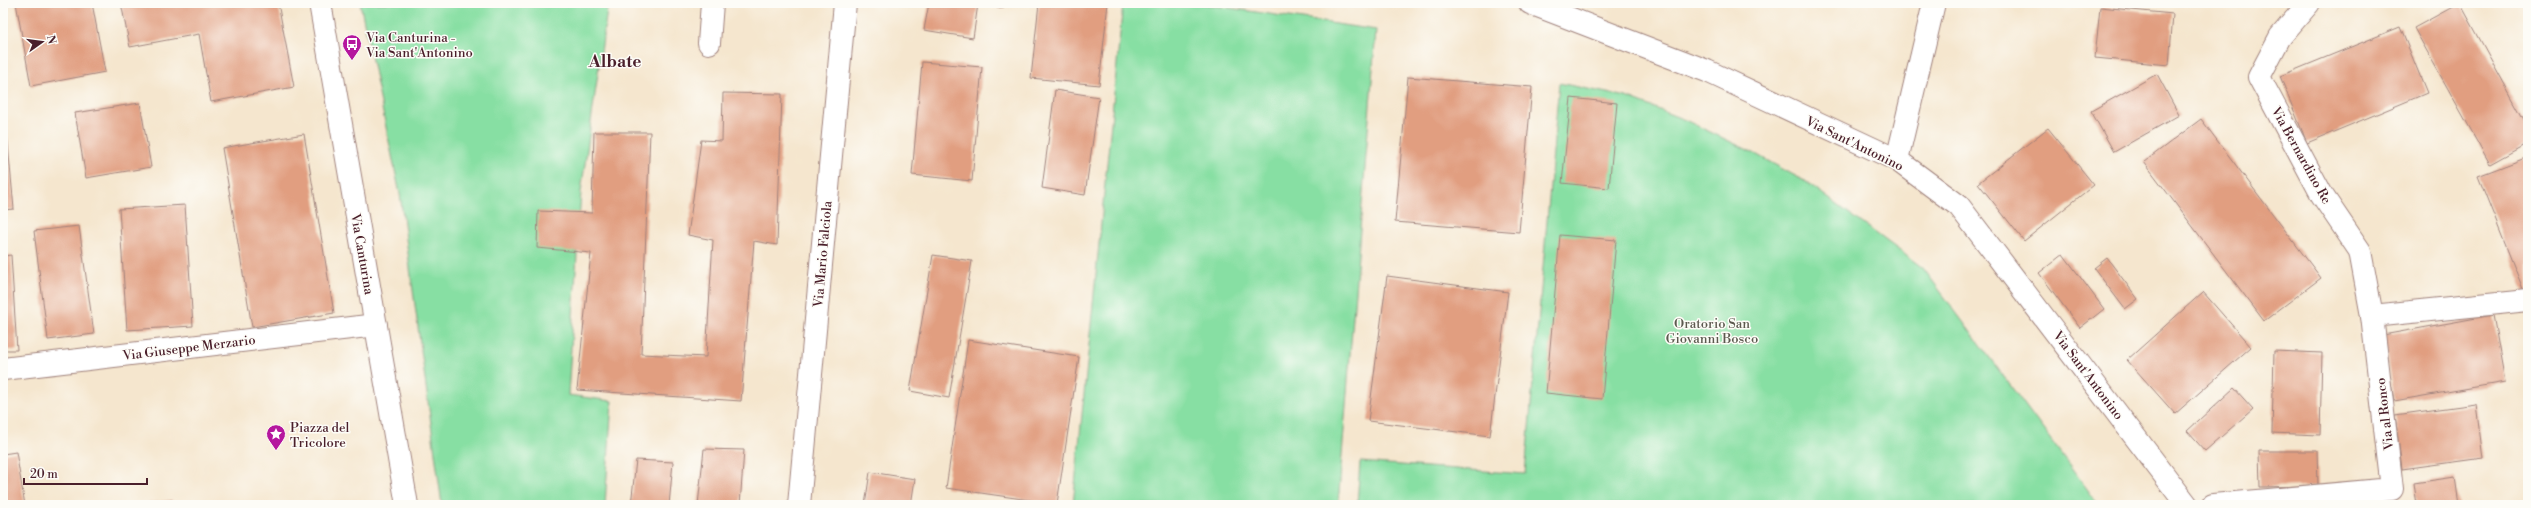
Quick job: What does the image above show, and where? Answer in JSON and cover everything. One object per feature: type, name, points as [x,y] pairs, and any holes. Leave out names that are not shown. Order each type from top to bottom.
[{"type":"street","name":"Via Canturina","points":[[320,3],[408,505]]},
{"type":"street","points":[[708,43],[712,3]]},
{"type":"street","name":"Via Mario Falciola","points":[[798,505],[846,3]]},
{"type":"street","name":"Via Sant'Antonino","points":[[1530,3],[1707,71],[1897,160],[1959,206],[2187,505]]},
{"type":"street","points":[[1897,160],[1934,3]]},
{"type":"street","name":"Via Bernardino Re","points":[[2309,3],[2280,38],[2259,77],[2322,195],[2360,251],[2372,316]]},
{"type":"street","points":[[2372,316],[2528,300]]},
{"type":"street","name":"Via al Ronco","points":[[2213,505],[2392,489],[2372,316]]},
{"type":"street","name":"Via Giuseppe Merzario","points":[[3,369],[376,325]]},
{"type":"green space","points":[[360,3],[608,3],[581,192],[568,395],[612,401],[605,505],[442,505],[400,194]]},
{"type":"green space","points":[[1123,3],[1196,3],[1376,30],[1338,505],[1073,505]]},
{"type":"green space","name":"Oratorio San Giovanni Bosco","points":[[1559,83],[1626,97],[1685,120],[1750,151],[1808,183],[1923,268],[2099,505],[1357,505],[1360,462],[1525,474]]},
{"type":"building","points":[[3,3],[5,3],[6,57],[3,57]]},
{"type":"building","points":[[16,3],[92,3],[105,72],[31,86]]},
{"type":"building","points":[[121,3],[278,3],[294,87],[211,102],[199,34],[130,47]]},
{"type":"building","points":[[929,3],[1004,3],[1003,8],[978,4],[973,38],[924,30]]},
{"type":"building","points":[[1039,3],[1108,3],[1099,85],[1031,78]]},
{"type":"building","points":[[2460,3],[2528,127],[2528,143],[2490,164],[2414,28]]},
{"type":"building","points":[[2100,7],[2173,14],[2169,65],[2095,58]]},
{"type":"building","points":[[2400,27],[2427,93],[2307,143],[2280,76]]},
{"type":"building","points":[[922,62],[982,67],[972,181],[912,175]]},
{"type":"building","points":[[2157,74],[2179,115],[2114,152],[2091,111]]},
{"type":"building","points":[[1408,77],[1532,87],[1519,232],[1395,222]]},
{"type":"building","points":[[3,90],[14,209],[3,210]]},
{"type":"building","points":[[1055,90],[1099,97],[1085,195],[1042,188]]},
{"type":"building","points":[[723,93],[782,94],[777,245],[754,241],[741,401],[577,390],[591,253],[537,248],[538,211],[592,213],[594,132],[650,132],[641,354],[706,357],[713,240],[688,235],[701,140],[722,141]]},
{"type":"building","points":[[1571,98],[1617,103],[1609,188],[1562,183]]},
{"type":"building","points":[[140,103],[151,167],[86,178],[75,113]]},
{"type":"building","points":[[2201,119],[2321,278],[2264,321],[2144,162]]},
{"type":"building","points":[[2048,128],[2094,185],[2024,241],[1978,183]]},
{"type":"building","points":[[304,134],[334,313],[252,327],[222,148]]},
{"type":"building","points":[[2528,157],[2528,292],[2525,294],[2478,176]]},
{"type":"building","points":[[185,205],[193,326],[127,330],[119,209]]},
{"type":"building","points":[[79,226],[94,334],[48,340],[34,231]]},
{"type":"building","points":[[1560,235],[1616,240],[1602,399],[1546,393]]},
{"type":"building","points":[[2063,254],[2104,309],[2080,328],[2039,273]]},
{"type":"building","points":[[11,255],[17,350],[3,350],[3,256]]},
{"type":"building","points":[[933,255],[972,261],[949,398],[910,391]]},
{"type":"building","points":[[2107,258],[2138,299],[2125,309],[2094,268]]},
{"type":"building","points":[[1387,276],[1508,292],[1490,436],[1368,421]]},
{"type":"building","points":[[2203,292],[2251,347],[2175,414],[2127,360]]},
{"type":"building","points":[[2493,315],[2505,382],[2394,401],[2383,335]]},
{"type":"building","points":[[968,340],[1079,357],[1057,504],[946,488]]},
{"type":"building","points":[[2274,351],[2322,353],[2320,435],[2272,433]]},
{"type":"building","points":[[2234,388],[2253,409],[2205,451],[2187,431]]},
{"type":"building","points":[[2476,404],[2483,458],[2402,469],[2395,415]]},
{"type":"building","points":[[704,449],[744,450],[740,505],[698,505]]},
{"type":"building","points":[[2259,451],[2317,451],[2318,486],[2260,487]]},
{"type":"building","points":[[16,452],[25,505],[3,505],[3,454]]},
{"type":"building","points":[[636,460],[673,462],[669,505],[631,505]]},
{"type":"building","points":[[870,472],[915,479],[911,505],[865,505]]},
{"type":"building","points":[[2455,477],[2459,505],[2417,505],[2414,483]]},
{"type":"building","points":[[172,500],[172,505],[140,504]]},
{"type":"place","name":"Via Canturina - Via Sant'Antonino","points":[[352,61]]},
{"type":"place","name":"Piazza del Tricolore","points":[[276,451]]},
{"type":"district","name":"Albate","points":[[615,61]]}]
